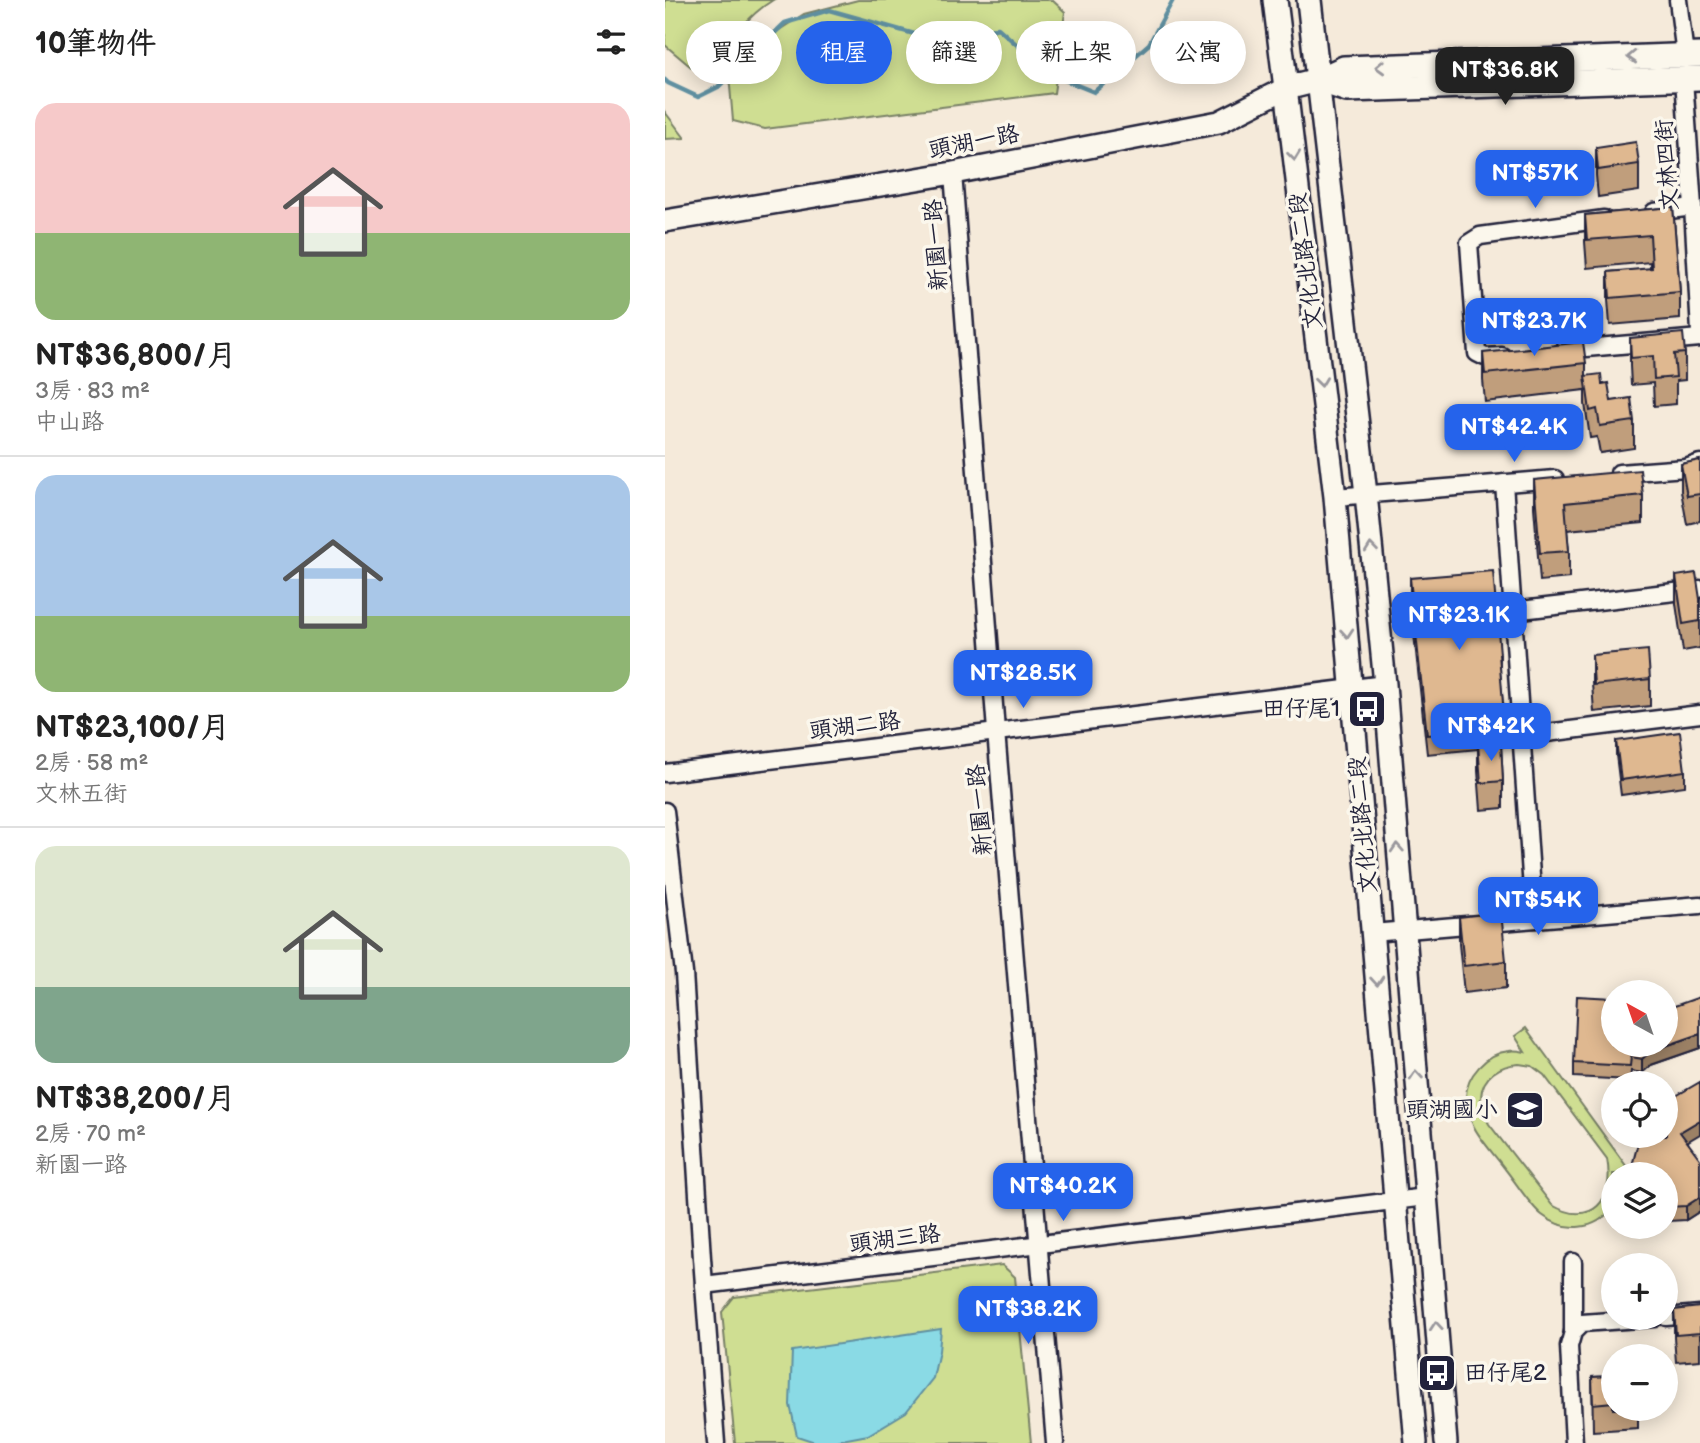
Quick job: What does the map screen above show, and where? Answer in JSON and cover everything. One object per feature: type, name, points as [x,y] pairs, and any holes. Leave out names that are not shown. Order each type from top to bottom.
[{"type":"main road","name":"文化北路二段","points":[[1275,0],[1287,99]]},
{"type":"main road","name":"文化北路二段","points":[[1310,0],[1318,80]]},
{"type":"main road","points":[[1287,99],[1344,68],[1692,55]]},
{"type":"main road","points":[[1318,80],[1347,90],[1692,78]]},
{"type":"street","points":[[1678,0],[1692,55]]},
{"type":"street","name":"文林四街","points":[[1692,78],[1693,207],[1700,332]]},
{"type":"street","name":"文化北路二段","points":[[1318,80],[1385,684],[1445,1443]]},
{"type":"street","name":"頭湖一路","points":[[665,221],[953,173],[1219,122],[1287,99]]},
{"type":"street","name":"文化北路二段","points":[[1287,99],[1335,497],[1416,1443]]},
{"type":"street","name":"新園一路","points":[[953,173],[1055,1443]]},
{"type":"street","points":[[1640,214],[1693,207]]},
{"type":"street","points":[[1512,355],[1485,358],[1477,353],[1469,243],[1480,236],[1613,218]]},
{"type":"street","points":[[1552,351],[1700,338]]},
{"type":"street","points":[[1608,474],[1686,468],[1700,464]]},
{"type":"street","points":[[1335,497],[1569,478]]},
{"type":"street","points":[[1504,483],[1534,919]]},
{"type":"street","points":[[1513,611],[1700,589]]},
{"type":"street","name":"頭湖二路","points":[[665,773],[1385,684]]},
{"type":"street","points":[[1522,736],[1700,714]]},
{"type":"street","points":[[665,811],[684,973],[716,1443]]},
{"type":"street","points":[[1373,933],[1700,905]]},
{"type":"street","name":"頭湖三路","points":[[704,1284],[1426,1197]]},
{"type":"street","points":[[1573,1262],[1573,1332],[1569,1346],[1574,1443]]},
{"type":"street","points":[[1678,1316],[1700,1314]]},
{"type":"street","points":[[1573,1332],[1582,1323],[1601,1322]]},
{"type":"green space","points":[[665,0],[773,0],[748,21],[686,21],[686,63],[665,45]]},
{"type":"green space","points":[[858,0],[1052,0],[1065,12],[1064,21],[1016,21],[1016,84],[1055,84],[1054,93],[765,129],[733,121],[730,84],[782,84],[782,28],[804,14]]},
{"type":"green space","points":[[665,112],[684,137],[684,138],[665,139]]},
{"type":"green space","points":[[1526,1028],[1601,1131],[1601,1148],[1613,1148],[1623,1162],[1607,1162],[1544,1075],[1532,1066],[1519,1064],[1505,1067],[1488,1078],[1481,1097],[1484,1114],[1552,1205],[1579,1213],[1589,1211],[1601,1201],[1601,1219],[1589,1225],[1560,1225],[1537,1211],[1484,1142],[1468,1112],[1467,1090],[1479,1067],[1501,1053],[1525,1052],[1515,1036]]},
{"type":"green space","points":[[1002,1265],[1015,1277],[1031,1443],[735,1443],[722,1312],[734,1297]]},
{"type":"water","points":[[941,1329],[933,1378],[906,1412],[868,1435],[826,1443],[797,1436],[790,1405],[792,1351]]},
{"type":"building","points":[[1636,142],[1639,164],[1598,170],[1596,148]]},
{"type":"building","points":[[1673,207],[1680,292],[1610,298],[1608,272],[1652,268],[1650,235],[1587,240],[1585,215]]},
{"type":"building","points":[[1683,333],[1685,353],[1674,354],[1676,377],[1654,379],[1653,356],[1631,358],[1630,338]]},
{"type":"building","points":[[1583,342],[1586,363],[1485,374],[1483,353]]},
{"type":"building","points":[[1601,374],[1602,384],[1608,383],[1611,401],[1631,398],[1634,421],[1600,426],[1597,409],[1590,411],[1585,376]]},
{"type":"building","points":[[1700,460],[1700,494],[1687,496],[1681,464]]},
{"type":"building","points":[[1640,470],[1643,495],[1565,503],[1569,551],[1540,553],[1534,480]]},
{"type":"building","points":[[1493,571],[1505,728],[1427,735],[1410,578]]},
{"type":"building","points":[[1696,573],[1700,621],[1683,624],[1676,576]]},
{"type":"building","points":[[1648,650],[1650,679],[1594,685],[1592,655]]},
{"type":"building","points":[[1680,732],[1685,771],[1621,780],[1616,741]]},
{"type":"building","points":[[1501,743],[1503,781],[1481,783],[1478,744]]},
{"type":"building","points":[[1501,912],[1506,961],[1464,966],[1459,917]]},
{"type":"building","points":[[1577,996],[1601,997],[1601,1057],[1631,1057],[1630,1066],[1574,1063]]},
{"type":"building","points":[[1700,997],[1700,1034],[1678,1042],[1678,1005]]},
{"type":"building","points":[[1700,1082],[1700,1120],[1680,1132],[1700,1159],[1700,1197],[1686,1206],[1678,1206],[1678,1162],[1633,1162],[1637,1148],[1678,1148],[1678,1095]]},
{"type":"building","points":[[1700,1307],[1700,1333],[1676,1335],[1678,1310]]},
{"type":"building","points":[[1592,1377],[1601,1377],[1601,1403],[1593,1404]]},
{"type":"waterway","points":[[665,80],[698,97],[718,87],[785,23],[829,10],[943,42],[998,28],[1050,74],[1094,92],[1149,44],[1173,0]]},
{"type":"place","name":"田仔尾1","points":[[1367,709]]},
{"type":"place","name":"頭湖國小","points":[[1525,1110]]},
{"type":"place","name":"田仔尾2","points":[[1437,1373]]}]
